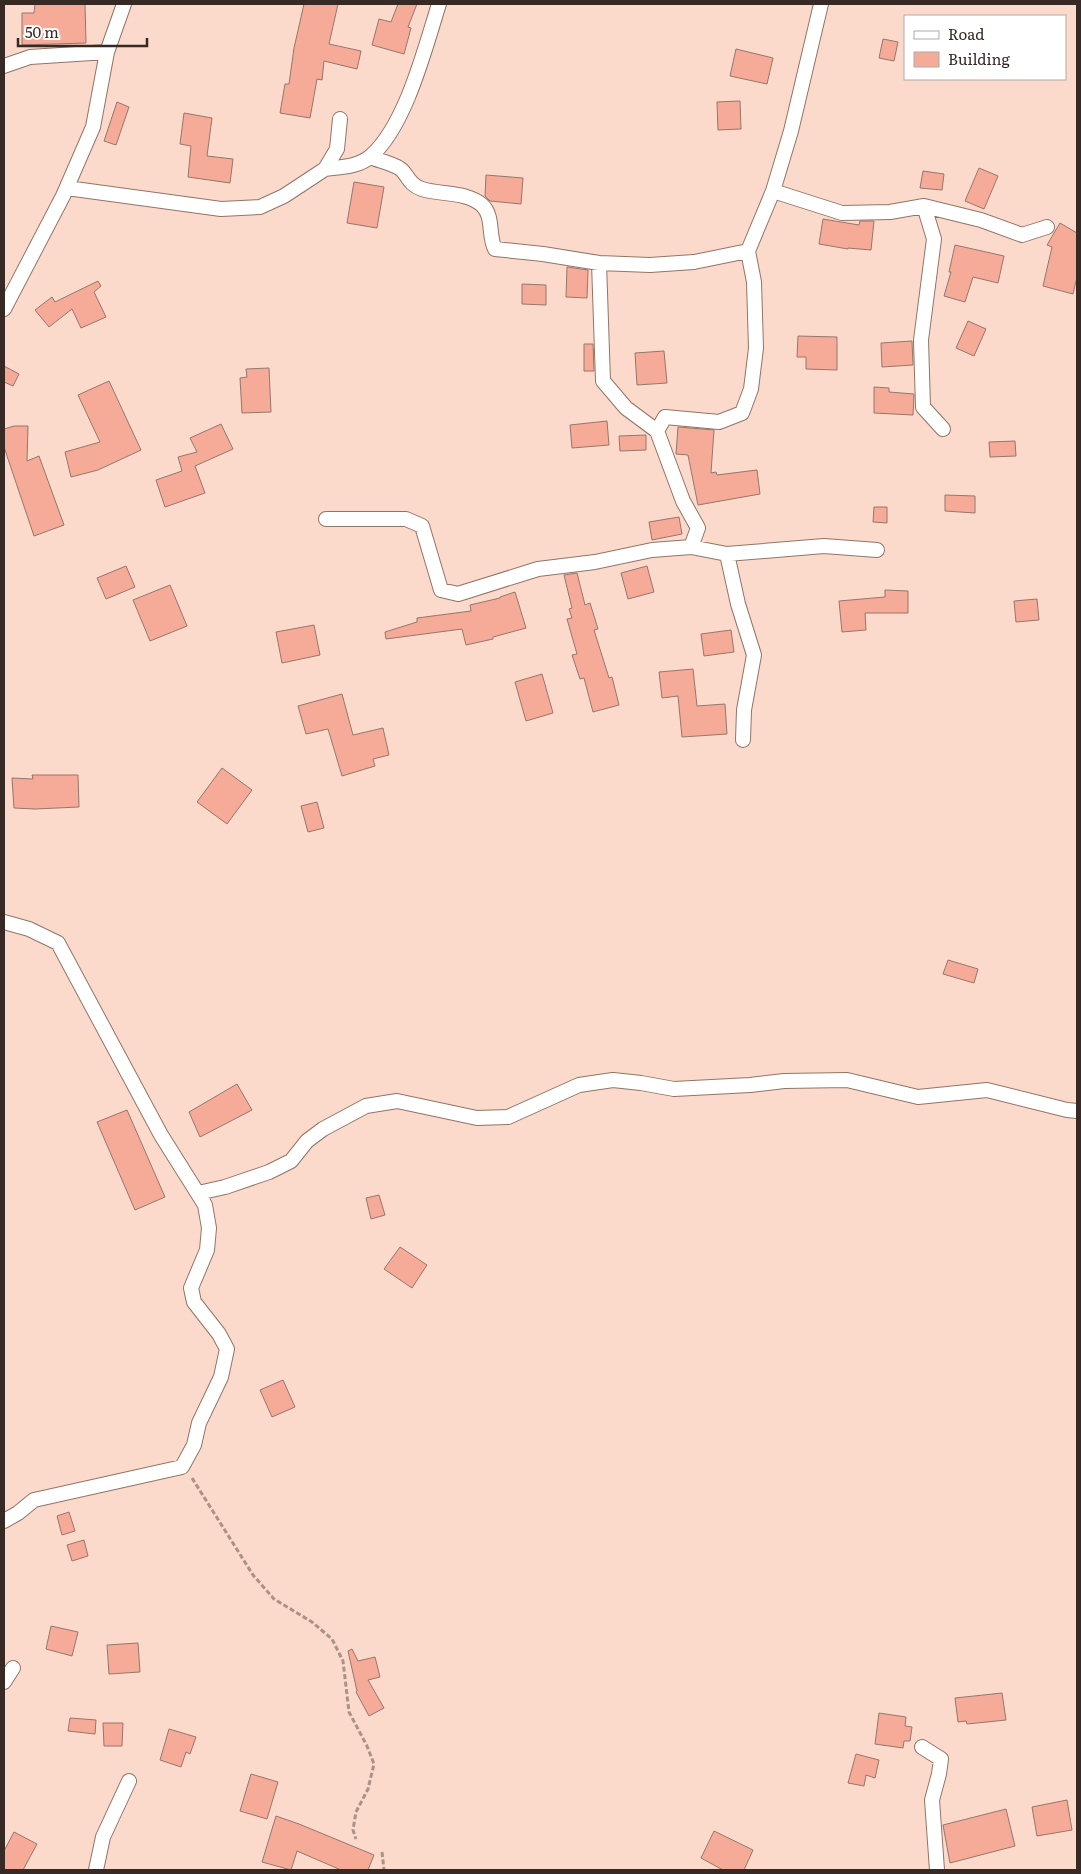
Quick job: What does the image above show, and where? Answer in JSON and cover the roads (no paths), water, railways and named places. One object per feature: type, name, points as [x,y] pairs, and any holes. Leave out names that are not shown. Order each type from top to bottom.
[{"type":"street","points":[[4,309],[67,188],[93,127],[107,52],[124,4]]},
{"type":"street","points":[[324,168],[348,167],[370,157],[390,134],[415,80],[439,4]]},
{"type":"street","points":[[657,431],[665,417],[719,422],[742,413],[751,388],[756,348],[754,282],[748,251],[773,191],[794,122],[821,4]]},
{"type":"street","points":[[4,66],[30,57],[107,52]]},
{"type":"street","points":[[67,188],[221,209],[260,207],[284,196],[324,168],[337,149],[340,119]]},
{"type":"street","points":[[370,157],[402,169],[409,181],[421,188],[465,197],[482,205],[491,228],[490,240],[495,249],[543,254],[598,263],[650,265],[694,262],[748,251]]},
{"type":"street","points":[[773,191],[842,213],[890,212],[924,206],[981,220],[1022,235],[1046,227]]},
{"type":"street","points":[[924,206],[934,239],[921,340],[923,407],[943,429]]},
{"type":"street","points":[[598,263],[603,381],[626,408],[657,431],[683,501],[698,528],[691,548]]},
{"type":"street","points":[[326,518],[406,519],[422,526],[441,590],[458,594],[538,568],[595,562],[652,550],[691,548],[727,554],[824,546],[877,550]]},
{"type":"street","points":[[727,554],[738,604],[754,655],[744,710],[743,740]]},
{"type":"street","points":[[4,922],[29,929],[58,943],[161,1135],[205,1204],[209,1228],[207,1250],[191,1288],[194,1302],[227,1349],[221,1377],[199,1423],[194,1446],[182,1467],[34,1500],[4,1521]]},
{"type":"street","points":[[198,1193],[225,1187],[269,1172],[291,1161],[307,1141],[323,1129],[366,1106],[397,1101],[477,1118],[508,1117],[579,1085],[613,1080],[641,1083],[674,1090],[784,1081],[847,1080],[918,1097],[987,1090],[1077,1111]]},
{"type":"street","points":[[4,1682],[13,1668]]},
{"type":"street","points":[[922,1747],[941,1759],[932,1800],[937,1870]]},
{"type":"street","points":[[96,1870],[103,1837],[129,1781]]}]
